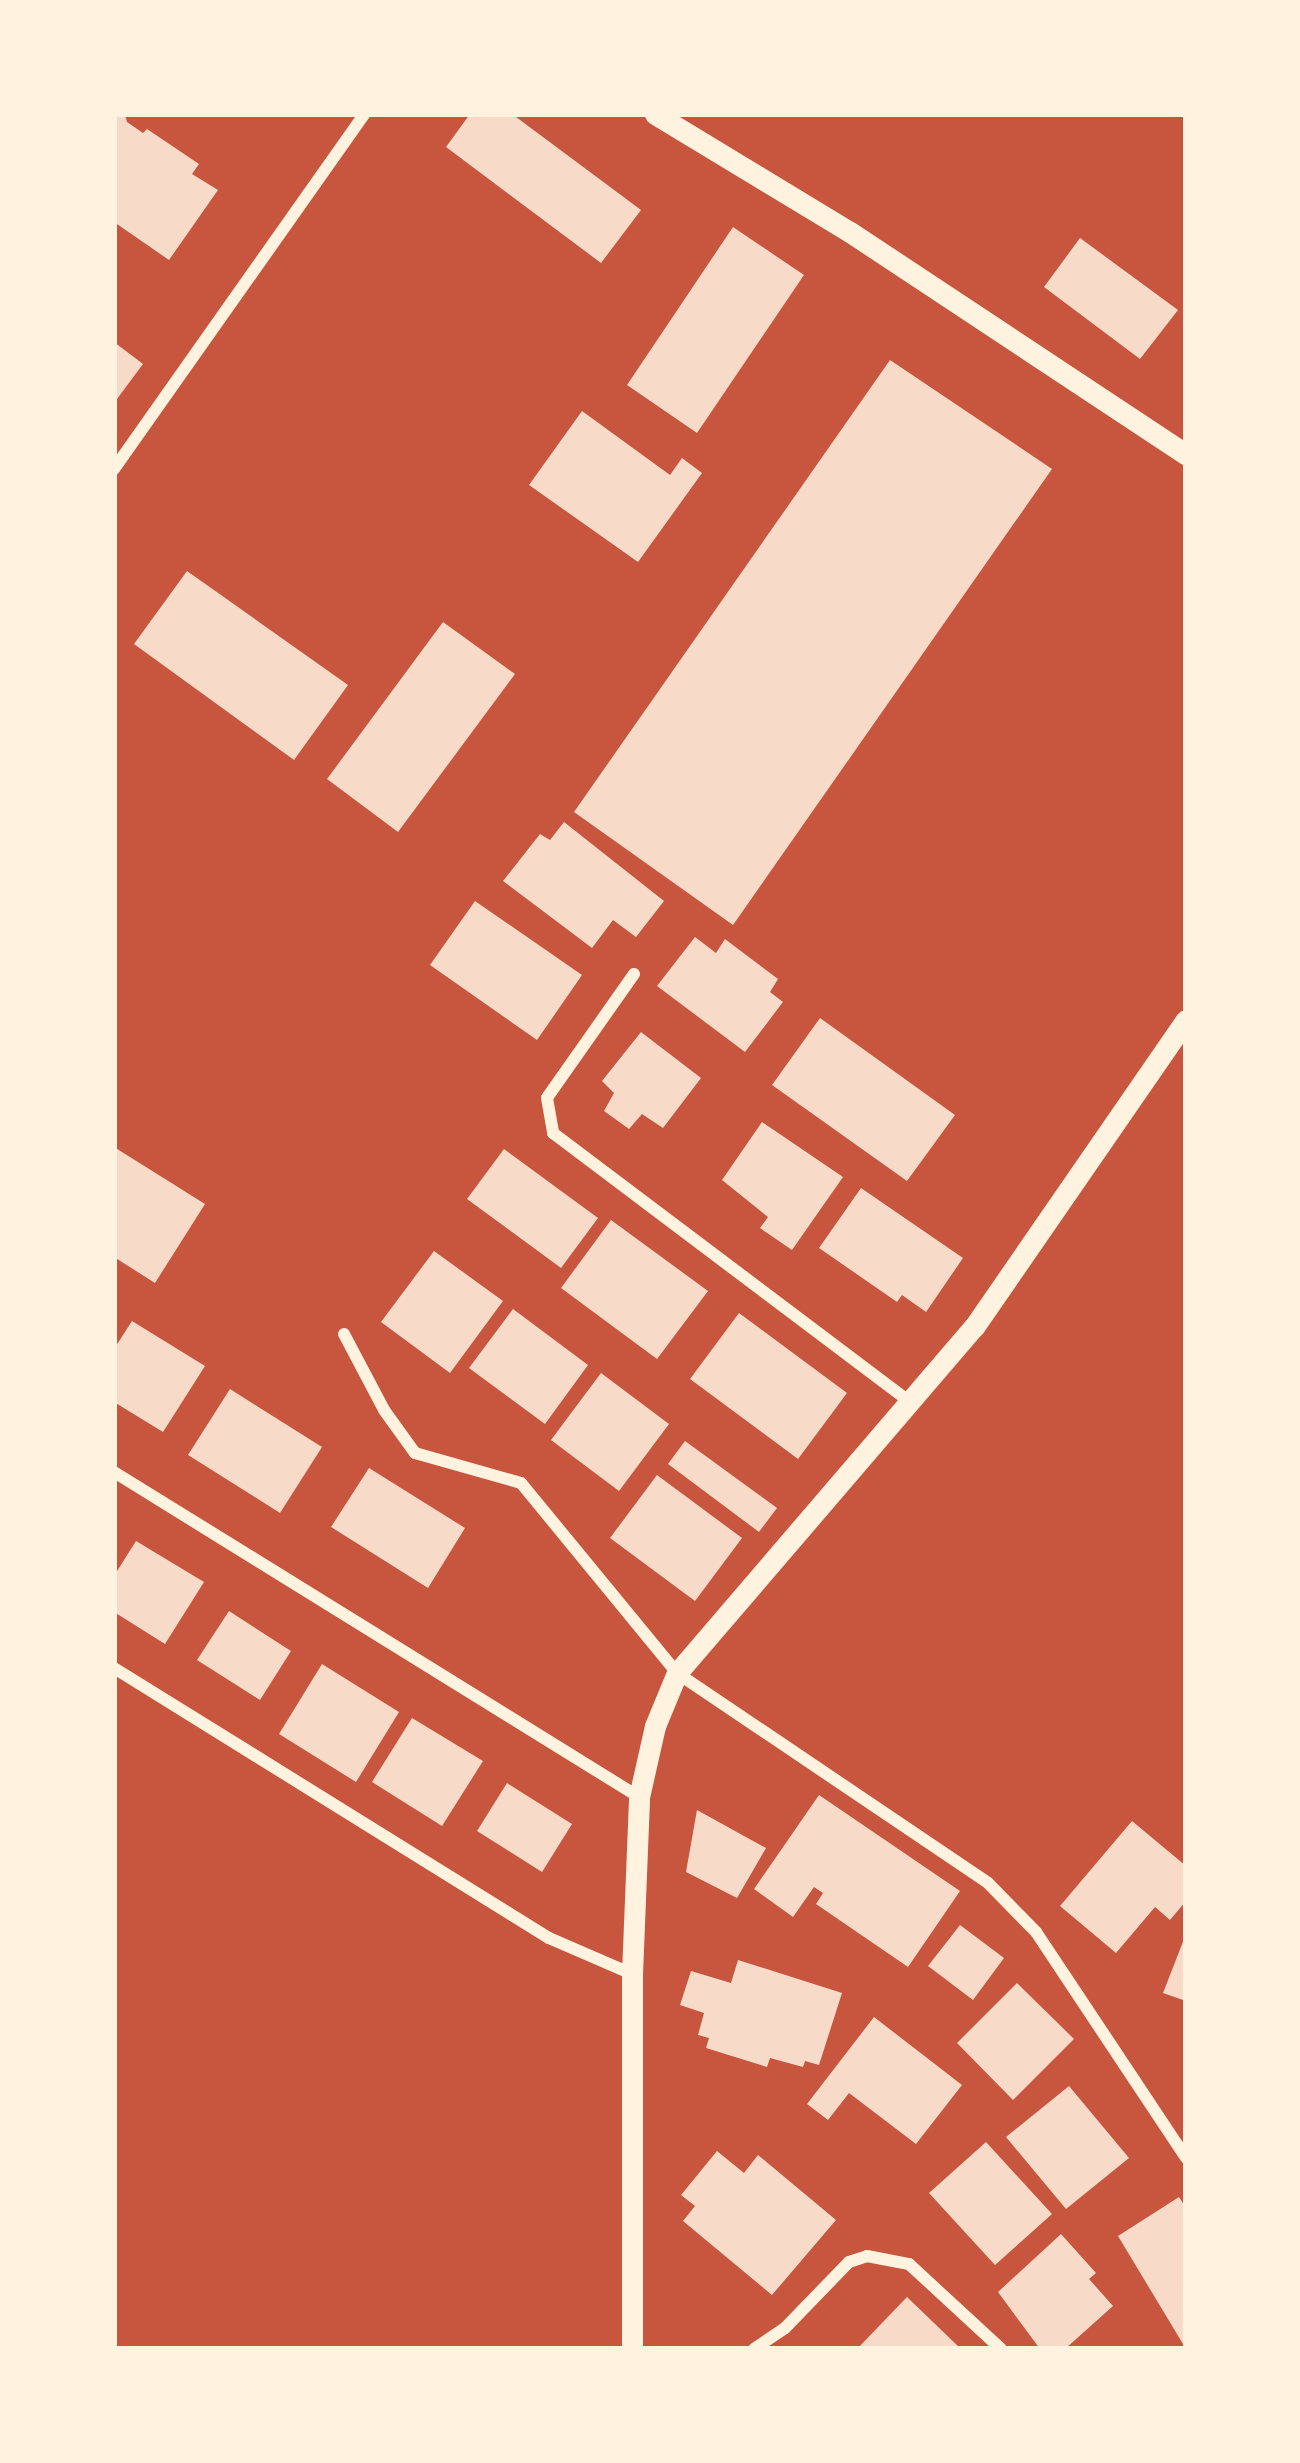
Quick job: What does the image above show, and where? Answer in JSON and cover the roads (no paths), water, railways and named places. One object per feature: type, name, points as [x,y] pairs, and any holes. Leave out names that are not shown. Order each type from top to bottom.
[{"type":"street","points":[[114,469],[364,114]]},
{"type":"street","points":[[655,114],[850,232],[1186,454]]},
{"type":"street","points":[[634,974],[547,1098],[553,1133],[910,1402]]},
{"type":"street","points":[[632,2349],[632,1975],[638,1797],[655,1726],[677,1673],[974,1327],[1186,1020]]},
{"type":"street","points":[[344,1334],[383,1410],[415,1453],[521,1483],[677,1673],[988,1883],[1036,1932],[1186,2158]]},
{"type":"street","points":[[114,1472],[638,1797]]},
{"type":"street","points":[[114,1668],[549,1938],[632,1975]]},
{"type":"street","points":[[754,2349],[785,2327],[849,2262],[867,2256],[909,2264],[1000,2349]]}]
